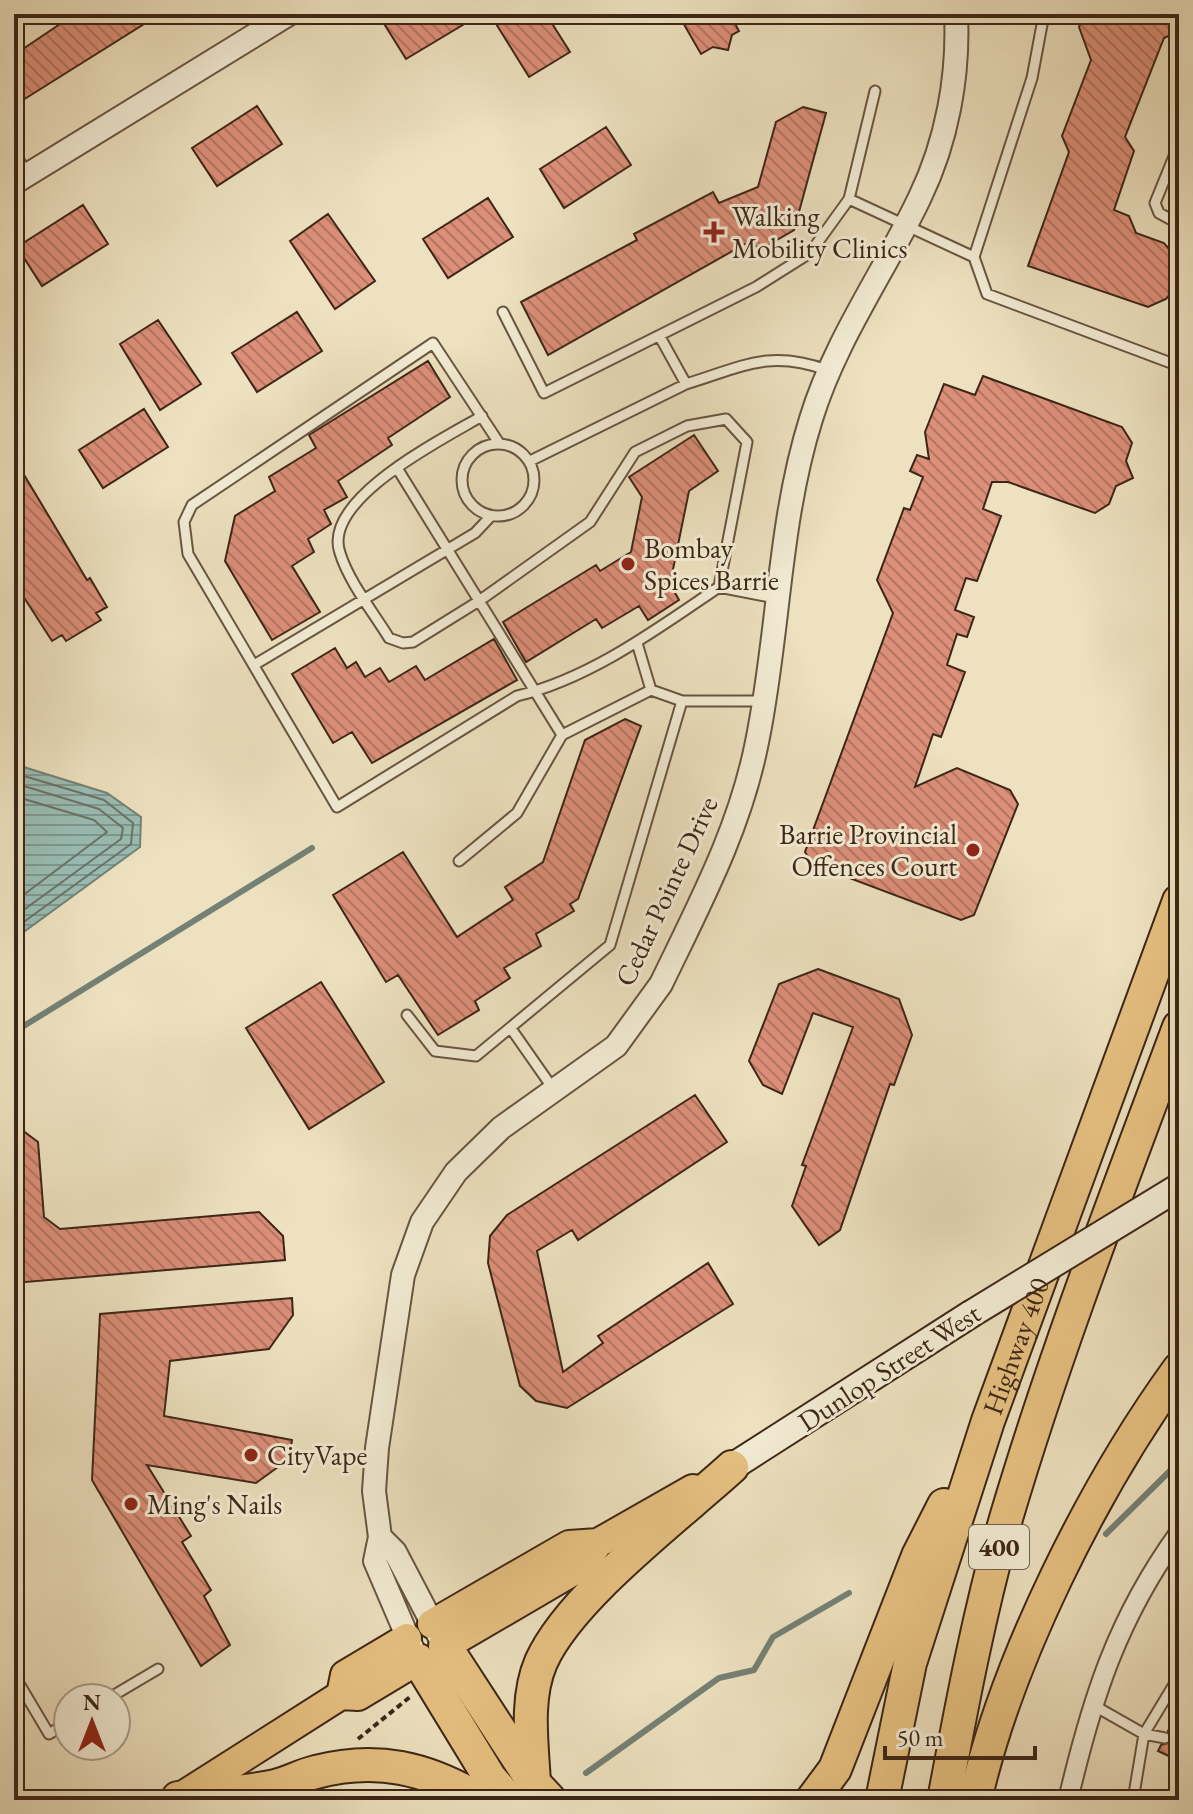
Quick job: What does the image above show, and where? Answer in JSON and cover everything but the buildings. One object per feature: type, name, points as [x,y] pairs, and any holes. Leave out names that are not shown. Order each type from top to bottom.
[{"type":"highway","name":"Highway 400","points":[[882,1800],[910,1663],[988,1421],[1179,901]]},
{"type":"highway","name":"Highway 400","points":[[944,1800],[970,1663],[1006,1517],[1078,1302],[1179,1027]]},
{"type":"highway","points":[[975,1800],[1003,1705],[1035,1628],[1099,1495],[1179,1369]]},
{"type":"highway","points":[[812,1800],[835,1769],[918,1556],[988,1421]]},
{"type":"highway","points":[[531,1794],[532,1701],[540,1664],[564,1624],[596,1590],[732,1467]]},
{"type":"highway","points":[[423,1651],[531,1794]]},
{"type":"highway","points":[[176,1799],[277,1786],[313,1772],[360,1765],[408,1768],[445,1779],[480,1800]]},
{"type":"main road","name":"Dunlop Street West","points":[[176,1799],[341,1695],[358,1696],[423,1651],[582,1566],[598,1543],[732,1467],[971,1314],[1179,1187]]},
{"type":"street","points":[[18,174],[289,14]]},
{"type":"street","name":"Cedar Pointe Drive","points":[[423,1651],[395,1552],[380,1537],[374,1491],[377,1448],[403,1275],[422,1222],[456,1172],[501,1128],[616,1046],[661,984],[736,827],[758,741],[775,598],[810,420],[842,343],[921,195],[949,115],[956,14]]},
{"type":"street","points":[[1068,1800],[1093,1705],[1116,1636],[1179,1533]]},
{"type":"lane","points":[[1044,14],[1032,78],[974,257],[987,294],[1179,366]]},
{"type":"lane","points":[[503,312],[544,393],[756,287],[810,253],[849,199],[875,91]]},
{"type":"lane","points":[[1179,144],[1155,203],[1159,213],[1179,224]]},
{"type":"lane","points":[[849,199],[974,257]]},
{"type":"lane","points":[[660,337],[686,384]]},
{"type":"lane","points":[[482,416],[397,468],[362,494],[343,521],[338,551],[389,638],[403,643],[413,642],[479,601],[590,522],[635,452],[687,426],[726,419],[747,442],[719,587],[637,643],[536,691],[517,696],[337,807],[188,554],[184,522],[192,505],[433,343],[482,416],[499,443]]},
{"type":"lane","points":[[530,461],[686,384],[772,358],[803,361],[830,371]]},
{"type":"lane","points":[[499,443],[511,446],[530,461],[535,484],[531,496],[515,513],[491,516],[470,504],[464,494],[462,470],[476,450],[499,443]]},
{"type":"lane","points":[[397,468],[562,735]]},
{"type":"lane","points":[[254,665],[448,550],[475,533],[491,516]]},
{"type":"lane","points":[[719,587],[775,598]]},
{"type":"lane","points":[[637,643],[651,690]]},
{"type":"lane","points":[[459,861],[517,813],[562,735],[651,690],[682,701],[763,701]]},
{"type":"lane","points":[[407,1015],[435,1051],[476,1056],[512,1030],[610,945],[682,701]]},
{"type":"lane","points":[[512,1030],[554,1090]]},
{"type":"lane","points":[[132,1684],[158,1669]]},
{"type":"lane","points":[[14,1675],[49,1734],[52,1732]]},
{"type":"lane","points":[[1133,1800],[1144,1734],[1179,1676]]},
{"type":"lane","points":[[1093,1705],[1144,1734],[1165,1738]]},
{"type":"path","points":[[351,1746],[414,1694],[423,1651]]},
{"type":"water","points":[[14,764],[107,793],[141,817],[140,847],[14,939]]},
{"type":"waterway","points":[[14,1032],[312,848]]},
{"type":"waterway","points":[[1106,1534],[1179,1462]]},
{"type":"waterway","points":[[586,1773],[719,1678],[754,1670],[773,1637],[849,1593]]},
{"type":"waterway","points":[[356,1800],[365,1799]]},
{"type":"place","name":"Walking Mobility Clinics","points":[[714,232]]},
{"type":"place","name":"Bombay Spices Barrie","points":[[628,564]]},
{"type":"place","name":"Barrie Provincial Offences Court","points":[[973,850]]},
{"type":"place","name":"CityVape","points":[[251,1455]]},
{"type":"place","name":"Ming's Nails","points":[[131,1504]]}]
